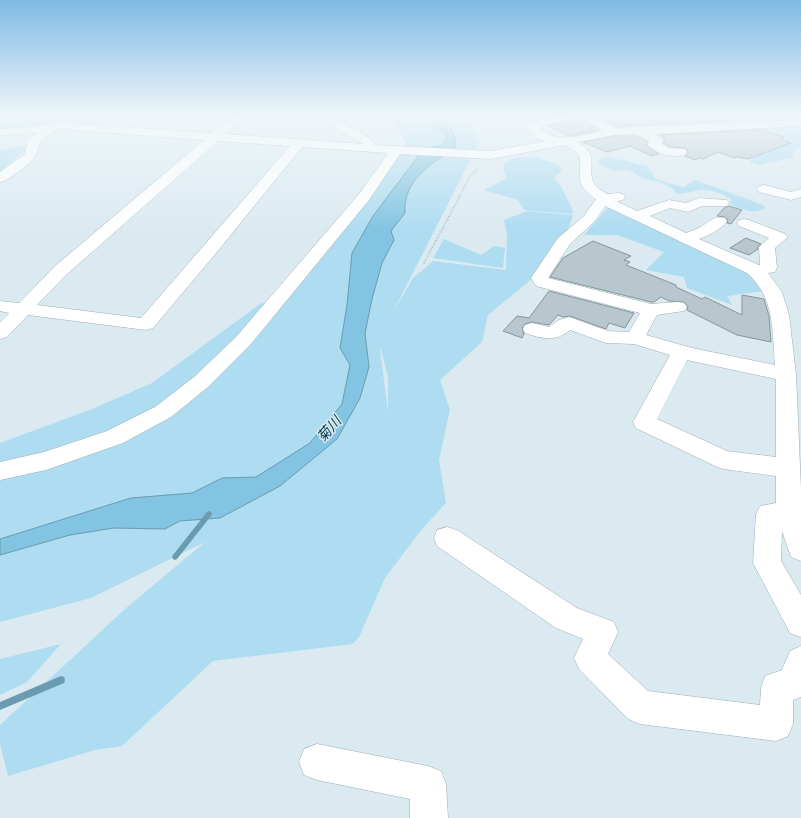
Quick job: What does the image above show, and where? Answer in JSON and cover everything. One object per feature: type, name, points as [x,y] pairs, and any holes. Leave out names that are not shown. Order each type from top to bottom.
[{"type":"street","points":[[0,178],[31,154]]},
{"type":"street","points":[[0,333],[60,271],[194,154]]},
{"type":"street","points":[[0,306],[146,324],[290,154]]},
{"type":"street","points":[[0,471],[46,461],[115,437],[163,412],[201,382],[243,341],[364,197],[396,154]]},
{"type":"street","points":[[466,154],[496,154]]},
{"type":"street","points":[[584,154],[586,157],[584,175],[586,183],[603,198],[637,216],[756,271],[773,292],[780,315],[786,374],[789,513],[801,549]]},
{"type":"street","points":[[0,168],[18,164]]},
{"type":"street","points":[[764,188],[791,196],[801,193]]},
{"type":"street","points":[[603,198],[629,196]]},
{"type":"street","points":[[603,198],[589,219],[564,241],[558,264],[539,278],[542,282],[602,291],[651,310],[678,307]]},
{"type":"street","points":[[637,216],[669,204],[688,208],[699,202],[722,203]]},
{"type":"street","points":[[688,239],[703,232],[720,221]]},
{"type":"street","points":[[744,223],[780,237],[767,248],[769,268],[756,271]]},
{"type":"street","points":[[688,239],[701,236],[724,240]]},
{"type":"street","points":[[635,338],[651,310]]},
{"type":"street","points":[[532,329],[550,333],[558,331],[566,324],[569,324],[606,337],[635,338],[682,351],[786,374]]},
{"type":"street","points":[[782,341],[801,350]]},
{"type":"street","points":[[682,351],[644,422],[723,460],[788,468]]},
{"type":"street","points":[[789,513],[769,514],[767,563],[801,623]]},
{"type":"street","points":[[447,538],[567,618],[603,632],[590,658],[640,707],[776,724],[778,688],[794,684],[801,662]]},
{"type":"street","points":[[317,762],[428,784],[429,818]]},
{"type":"path","points":[[424,263],[470,176],[474,171],[482,166],[500,161],[503,158],[500,154]]},
{"type":"shaded area","points":[[0,154],[20,154],[0,172]]},
{"type":"shaded area","points":[[398,154],[473,154],[392,314],[413,278],[433,261],[506,270],[507,234],[504,220],[527,211],[573,215],[564,241],[550,264],[488,315],[482,342],[440,380],[450,410],[439,460],[446,503],[422,529],[385,578],[359,637],[353,644],[213,661],[122,746],[95,750],[8,776],[0,744],[0,725],[125,609],[205,542],[91,598],[0,622],[0,443],[92,409],[152,383],[260,304],[267,302],[359,202]],"holes":[[[380,349],[388,378],[388,412]]]},
{"type":"shaded area","points":[[752,154],[793,154],[793,158],[757,165],[750,162],[754,156]]},
{"type":"shaded area","points":[[536,157],[557,164],[562,170],[554,178],[561,186],[573,211],[572,214],[524,210],[518,200],[484,190],[507,178],[503,168],[505,162],[514,158]]},
{"type":"shaded area","points":[[608,157],[647,166],[656,179],[683,187],[695,180],[763,205],[765,208],[756,211],[743,209],[730,204],[731,199],[728,197],[708,190],[677,194],[672,188],[660,182],[642,178],[634,172],[625,170],[615,171],[600,165],[598,160]]},
{"type":"shaded area","points":[[608,207],[747,272],[764,291],[727,296],[732,305],[687,288],[684,277],[646,270],[664,252],[617,235],[584,235]]},
{"type":"shaded area","points":[[444,239],[481,255],[494,246],[505,248],[503,268],[433,258]]},
{"type":"shaded area","points":[[61,644],[27,682],[0,695],[0,659]]},
{"type":"water","name":"菊川","points":[[446,154],[436,160],[413,182],[408,191],[405,213],[391,231],[394,240],[382,263],[372,299],[365,333],[369,367],[360,398],[337,439],[280,486],[220,518],[180,521],[165,529],[114,528],[70,535],[0,555],[0,539],[131,498],[192,493],[222,478],[256,477],[310,443],[342,404],[350,365],[340,348],[347,305],[352,253],[373,216],[419,155]]},
{"type":"building","points":[[687,154],[713,154],[703,159],[699,158],[695,160],[685,156]]},
{"type":"building","points":[[724,154],[761,154],[748,159],[737,157],[734,158]]},
{"type":"building","points":[[729,206],[742,210],[731,224],[727,223],[728,220],[725,217],[717,216],[724,208]]},
{"type":"building","points":[[746,238],[761,244],[758,246],[758,249],[749,255],[730,248]]},
{"type":"building","points":[[593,241],[631,256],[624,260],[630,262],[626,265],[676,285],[676,287],[702,299],[705,297],[742,315],[742,295],[764,299],[769,316],[771,342],[737,335],[687,310],[688,307],[684,302],[669,301],[661,297],[654,302],[651,302],[550,277],[563,258]]},
{"type":"building","points":[[549,291],[634,313],[625,328],[609,323],[606,329],[570,316],[563,317],[558,315],[549,325],[532,322],[525,324],[522,328],[524,334],[522,338],[503,331],[517,316],[529,318]]},
{"type":"waterway","points":[[175,557],[209,514]]},
{"type":"waterway","points":[[0,706],[61,680]]}]
